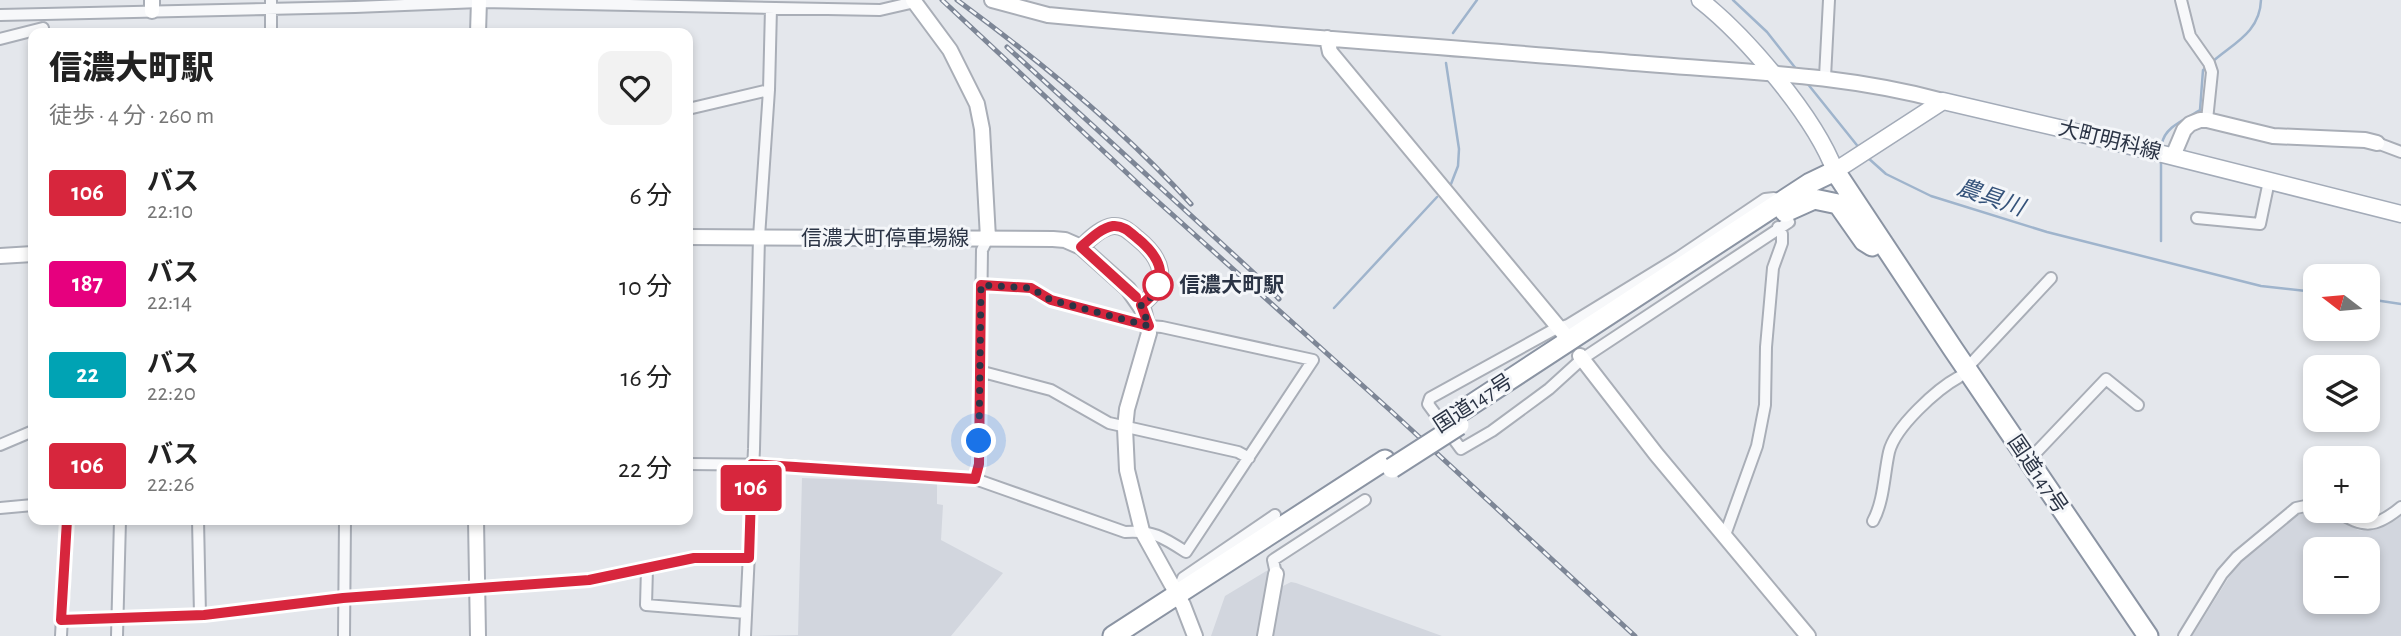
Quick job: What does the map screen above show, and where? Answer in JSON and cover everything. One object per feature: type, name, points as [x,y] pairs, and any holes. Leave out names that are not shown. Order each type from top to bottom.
[{"type":"highway","name":"国道147号","points":[[1113,636],[1180,599],[1781,214],[1810,183],[1843,167]]},
{"type":"highway","name":"国道147号","points":[[1843,167],[1844,201],[1872,246],[2029,460],[2148,636]]},
{"type":"highway","name":"国道147号","points":[[1843,167],[1963,373],[2136,636]]},
{"type":"highway","points":[[1781,214],[1814,199],[1838,204],[1864,241],[1872,246]]},
{"type":"highway","name":"国道147号","points":[[1136,636],[1180,599]]},
{"type":"main road","points":[[1700,0],[1776,73],[1821,141],[1843,167],[1943,101]]},
{"type":"main road","name":"大町明科線","points":[[1943,101],[2401,214]]},
{"type":"street","points":[[41,0],[43,28]]},
{"type":"street","points":[[992,0],[1031,6],[1048,16],[1819,76],[1890,87],[1943,101]]},
{"type":"street","points":[[1819,76],[1829,0]]},
{"type":"street","points":[[2181,0],[2190,36],[2209,63],[2212,72],[2207,120]]},
{"type":"street","points":[[0,15],[152,5],[479,1],[694,3],[771,8],[880,10],[915,1],[950,50],[977,104],[982,129],[988,239],[982,250],[979,464],[975,479]]},
{"type":"street","points":[[478,28],[479,1]]},
{"type":"street","points":[[271,4],[271,28]]},
{"type":"street","points":[[745,636],[759,237],[769,90],[771,8]]},
{"type":"street","points":[[0,39],[28,34]]},
{"type":"street","points":[[1327,38],[1330,52],[1561,331]]},
{"type":"street","points":[[693,108],[769,90]]},
{"type":"street","points":[[2173,156],[2179,137],[2190,124],[2207,120],[2273,136],[2377,143],[2401,152]]},
{"type":"street","points":[[2197,218],[2260,224],[2269,181]]},
{"type":"street","points":[[1725,536],[1757,446],[1765,405],[1766,347],[1773,268],[1782,243],[1781,214],[1774,198],[1765,199],[1561,331],[1553,330],[1428,401],[1461,449],[1492,431],[1549,389],[1581,357],[1781,214]]},
{"type":"street","points":[[1141,305],[1153,296],[1161,276],[1156,257],[1125,229],[1111,226],[1101,230],[1081,247],[1128,289],[1141,305],[1149,326],[1129,401],[1125,428],[1127,470],[1142,531],[1180,599],[1195,636]]},
{"type":"street","name":"信濃大町停車場線","points":[[693,237],[1053,239],[1065,240],[1081,247]]},
{"type":"street","points":[[0,256],[28,254]]},
{"type":"street","points":[[1873,521],[1892,443],[1920,408],[1947,383],[1963,373],[2051,278]]},
{"type":"street","points":[[693,464],[752,464],[975,479],[1125,532],[1142,531],[1161,536],[1186,552],[1313,360],[1149,326],[1051,300],[1031,288],[981,285]]},
{"type":"street","points":[[1581,357],[1656,454],[1808,636]]},
{"type":"street","points":[[979,371],[1040,385],[1098,418],[1125,428],[1238,452],[1249,458]]},
{"type":"street","points":[[2029,460],[2106,379],[2138,405]]},
{"type":"street","points":[[0,445],[28,433]]},
{"type":"street","points":[[1265,636],[1276,574],[1273,560],[1365,500]]},
{"type":"street","points":[[0,508],[28,505]]},
{"type":"street","points":[[2184,636],[2222,574],[2237,557],[2296,508],[2303,507]]},
{"type":"street","points":[[2380,520],[2401,507]]},
{"type":"street","points":[[1180,599],[1183,578],[1275,515]]},
{"type":"street","points":[[61,636],[67,525]]},
{"type":"street","points":[[117,636],[120,525]]},
{"type":"street","points":[[198,525],[200,615]]},
{"type":"street","points":[[344,636],[345,525]]},
{"type":"street","points":[[476,525],[478,636]]},
{"type":"street","points":[[61,620],[200,615],[343,598],[589,580],[694,558],[749,558]]},
{"type":"street","points":[[647,568],[646,605],[746,613]]},
{"type":"shaded area","points":[[802,478],[937,483],[937,504],[943,505],[941,540],[1003,573],[951,636],[749,636],[798,635]]},
{"type":"shaded area","points":[[2303,510],[2303,523],[2346,523],[2366,531],[2379,528],[2401,511],[2401,636],[2192,636],[2238,563],[2287,519]]},
{"type":"shaded area","points":[[1268,570],[1271,575],[1259,636],[1211,636],[1225,596]]},
{"type":"shaded area","points":[[1291,582],[1442,636],[1272,636],[1281,591],[1283,586]]},
{"type":"waterway","points":[[1453,33],[1477,0]]},
{"type":"waterway","name":"農具川","points":[[1733,0],[1767,32],[1797,70]]},
{"type":"waterway","points":[[2211,63],[2244,37],[2256,21],[2261,0]]},
{"type":"waterway","points":[[1446,63],[1459,149],[1458,166],[1451,184]]},
{"type":"waterway","points":[[2162,144],[2171,128],[2200,110],[2203,70],[2206,68]]},
{"type":"waterway","name":"農具川","points":[[1807,83],[1860,149]]},
{"type":"waterway","name":"農具川","points":[[1867,157],[1886,174],[1931,196],[2047,232],[2261,286],[2303,291]]},
{"type":"waterway","points":[[2161,162],[2161,241]]},
{"type":"waterway","points":[[1334,308],[1437,197]]},
{"type":"waterway","name":"農具川","points":[[2380,301],[2401,304]]},
{"type":"railway","points":[[942,0],[1145,190],[1391,411],[1635,636]]},
{"type":"railway","points":[[957,0],[1019,47],[1109,122],[1191,204]]},
{"type":"railway","points":[[1007,47],[1279,299]]},
{"type":"bus line","name":"106","points":[[67,525],[61,620],[204,615],[343,598],[589,580],[694,558],[749,558],[752,464],[975,479],[979,464],[981,285],[1031,288],[1051,300],[1149,326],[1141,305],[1153,296],[1161,276],[1161,268],[1156,257],[1142,242],[1118,226],[1101,230],[1081,247],[1136,297]]},
{"type":"place","name":"信濃大町駅","points":[[1158,285]]},
{"type":"route","points":[[979,441],[981,285],[1031,288],[1051,300],[1149,326],[1141,305],[1153,296],[1158,285]]}]
